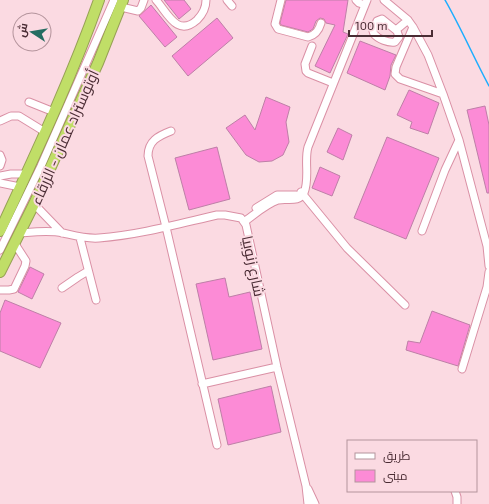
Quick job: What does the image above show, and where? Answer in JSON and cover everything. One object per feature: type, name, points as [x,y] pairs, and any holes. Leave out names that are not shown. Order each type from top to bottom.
[{"type":"highway","name":"أوتوستراد عمان - الزرقاء","points":[[0,231],[54,112],[85,39],[99,0]]},
{"type":"highway","name":"أوتوستراد عمان - الزرقاء","points":[[0,272],[34,204],[98,63],[119,2]]},
{"type":"street","points":[[0,244],[60,116],[110,0]]},
{"type":"street","points":[[0,250],[119,2],[138,11],[144,0]]},
{"type":"street","points":[[156,0],[174,23],[185,26],[192,24],[201,16],[205,9],[206,0]]},
{"type":"street","points":[[281,0],[276,24],[278,30],[306,37],[311,36],[318,31],[321,23]]},
{"type":"street","points":[[356,0],[359,3],[366,2],[308,146],[308,168],[303,191],[347,248],[405,305]]},
{"type":"street","points":[[384,0],[408,20],[428,55],[459,140],[487,246],[489,266]]},
{"type":"street","points":[[396,30],[408,20]]},
{"type":"street","points":[[413,27],[396,67],[395,74],[400,79],[443,94]]},
{"type":"street","points":[[312,46],[305,64],[306,71],[334,84]]},
{"type":"street","points":[[29,102],[54,112]]},
{"type":"street","points":[[0,121],[11,116],[19,116],[45,132]]},
{"type":"street","points":[[171,131],[155,139],[149,147],[149,160],[217,445]]},
{"type":"street","points":[[422,231],[444,170],[459,140]]},
{"type":"street","points":[[0,155],[2,160],[0,166]]},
{"type":"street","points":[[0,176],[26,174]]},
{"type":"street","points":[[0,183],[20,187]]},
{"type":"street","points":[[242,220],[278,197],[295,195],[303,191]]},
{"type":"street","points":[[34,204],[62,233]]},
{"type":"street","name":"شارع زنوبيا","points":[[20,233],[62,233],[80,238],[99,238],[166,227],[217,216],[225,215],[242,220],[246,225],[277,367],[306,486],[308,504]]},
{"type":"street","points":[[80,238],[96,300]]},
{"type":"street","points":[[0,290],[12,290],[15,287],[26,264],[26,259],[15,244]]},
{"type":"street","points":[[62,288],[78,276],[88,271]]},
{"type":"street","points":[[462,369],[487,287],[489,272]]},
{"type":"street","points":[[202,384],[277,367]]},
{"type":"street","name":"شارع زنوبيا","points":[[306,486],[315,504]]},
{"type":"street","points":[[455,492],[457,504]]},
{"type":"building","points":[[164,0],[184,0],[191,9],[179,19]]},
{"type":"building","points":[[286,0],[348,0],[343,32],[348,34],[330,73],[315,66],[335,25],[326,23],[324,19],[320,18],[316,21],[313,29],[308,32],[281,25],[280,23]]},
{"type":"building","points":[[151,5],[177,37],[165,47],[139,16]]},
{"type":"building","points":[[217,18],[233,38],[188,76],[172,56]]},
{"type":"building","points":[[360,41],[396,55],[391,65],[390,76],[385,90],[347,73]]},
{"type":"building","points":[[409,90],[439,103],[428,134],[410,128],[412,122],[397,115]]},
{"type":"building","points":[[266,97],[290,107],[286,122],[289,142],[283,155],[272,161],[259,162],[246,155],[226,128],[245,115],[255,130]]},
{"type":"building","points":[[485,106],[489,125],[489,193],[487,193],[467,110]]},
{"type":"building","points":[[338,128],[352,135],[343,160],[327,152]]},
{"type":"building","points":[[387,137],[439,158],[406,239],[354,218]]},
{"type":"building","points":[[217,147],[230,199],[189,210],[175,158]]},
{"type":"building","points":[[320,167],[340,176],[332,196],[312,188]]},
{"type":"building","points":[[30,267],[44,274],[32,299],[18,292]]},
{"type":"building","points":[[225,278],[229,297],[250,292],[262,349],[213,360],[196,284]]},
{"type":"building","points":[[5,300],[61,323],[40,368],[0,351],[0,313]]},
{"type":"building","points":[[432,311],[470,325],[458,366],[406,350],[408,341],[420,343]]},
{"type":"building","points":[[271,386],[281,432],[228,445],[218,399]]},
{"type":"waterway","points":[[445,0],[489,86]]}]
